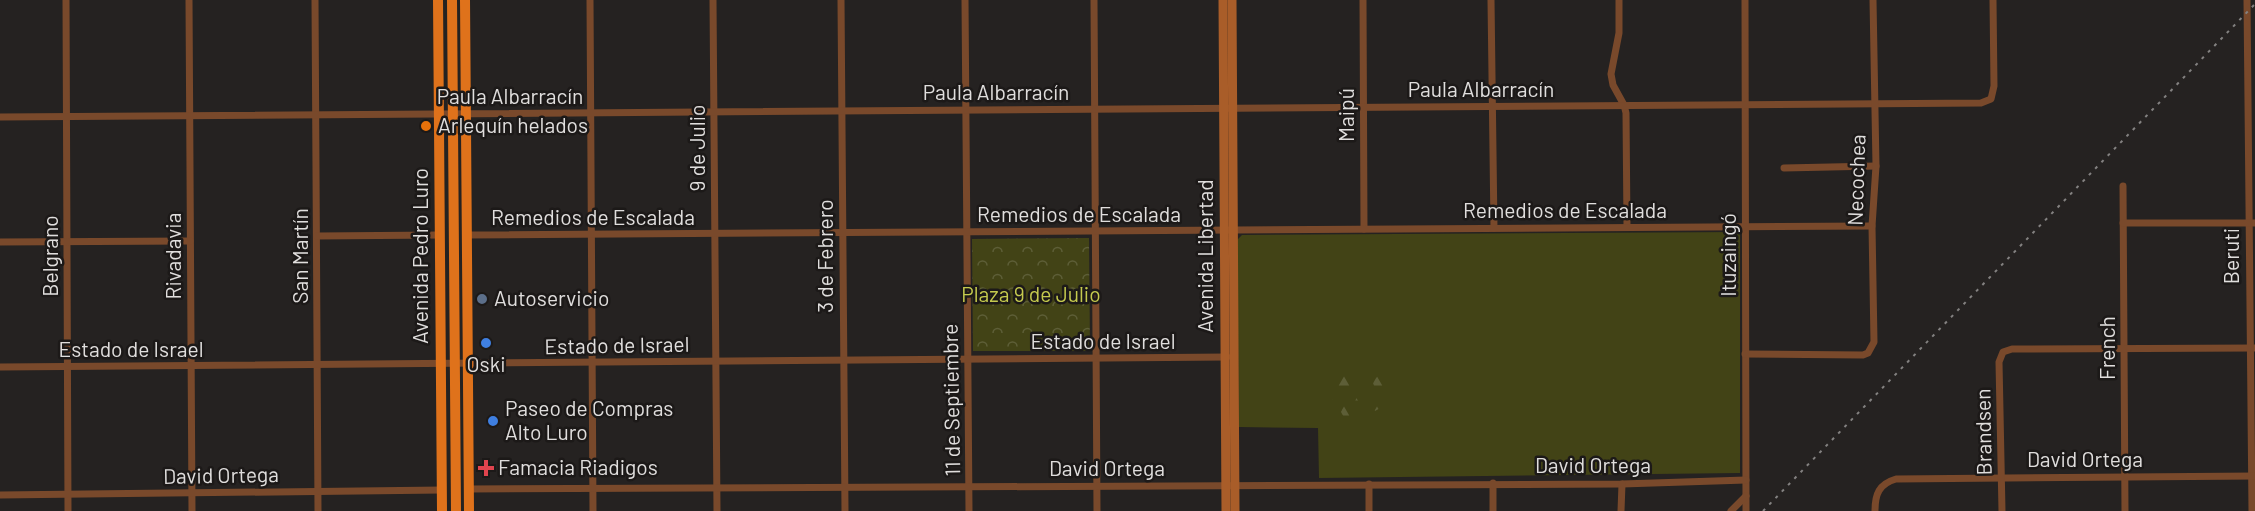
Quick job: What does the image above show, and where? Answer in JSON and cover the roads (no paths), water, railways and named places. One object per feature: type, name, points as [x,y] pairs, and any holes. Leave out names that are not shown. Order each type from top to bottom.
[{"type":"highway","name":"Avenida Pedro Luro","points":[[438,0],[442,511]]},
{"type":"highway","name":"Avenida Pedro Luro","points":[[452,0],[456,511]]},
{"type":"highway","points":[[465,0],[469,511]]},
{"type":"main road","name":"Avenida Libertad","points":[[1223,0],[1228,108],[1229,230],[1230,484],[1226,511]]},
{"type":"main road","name":"Avenida Libertad","points":[[1228,108],[1232,0]]},
{"type":"main road","name":"Avenida Libertad","points":[[1230,484],[1235,511]]},
{"type":"street","name":"Belgrano","points":[[66,0],[68,511]]},
{"type":"street","name":"Rivadavia","points":[[189,0],[192,511]]},
{"type":"street","name":"San Martín","points":[[315,0],[318,511]]},
{"type":"street","points":[[590,0],[593,511]]},
{"type":"street","name":"9 de Julio","points":[[713,0],[717,511]]},
{"type":"street","name":"3 de Febrero","points":[[841,0],[845,511]]},
{"type":"street","name":"11 de Septiembre","points":[[965,0],[969,511]]},
{"type":"street","points":[[1094,0],[1097,511]]},
{"type":"street","name":"Maipú","points":[[1363,0],[1364,229]]},
{"type":"street","points":[[1491,0],[1494,228]]},
{"type":"street","points":[[1619,0],[1619,33],[1611,74],[1613,85],[1626,113],[1627,227]]},
{"type":"street","name":"Ituzaingó","points":[[1745,0],[1746,511]]},
{"type":"street","name":"Necochea","points":[[1745,354],[1863,355],[1872,348],[1876,335],[1872,226],[1876,166],[1873,0]]},
{"type":"street","name":"Paula Albarracín","points":[[0,117],[1982,103],[1991,99],[1994,86],[1993,0]]},
{"type":"street","name":"Beruti","points":[[2247,0],[2252,98],[2252,511]]},
{"type":"street","points":[[1784,168],[1876,166]]},
{"type":"street","name":"French","points":[[2123,186],[2125,511]]},
{"type":"street","points":[[2123,223],[2252,223]]},
{"type":"street","name":"Remedios de Escalada","points":[[467,235],[1872,226]]},
{"type":"street","points":[[318,236],[440,235]]},
{"type":"street","points":[[0,242],[190,241]]},
{"type":"street","points":[[2125,348],[2252,348]]},
{"type":"street","name":"Brandsen","points":[[2002,511],[1999,362],[2003,352],[2012,349],[2125,348]]},
{"type":"street","name":"Estado de Israel","points":[[0,367],[592,364],[1229,357]]},
{"type":"street","name":"David Ortega","points":[[1875,511],[1875,499],[1881,487],[1896,479],[2253,476]]},
{"type":"street","name":"David Ortega","points":[[469,489],[1622,484],[1746,480]]},
{"type":"street","points":[[1493,483],[1493,511]]},
{"type":"street","points":[[1369,484],[1369,511]]},
{"type":"street","points":[[1621,511],[1622,484]]},
{"type":"street","name":"David Ortega","points":[[0,495],[442,490]]},
{"type":"street","points":[[1731,511],[1746,496]]},
{"type":"railway","points":[[1763,511],[2255,4]]},
{"type":"place","name":"Arlequín helados","points":[[426,126]]},
{"type":"place","name":"Autoservicio","points":[[482,299]]},
{"type":"place","name":"Oski","points":[[486,343]]},
{"type":"place","name":"Paseo de Compras Alto Luro","points":[[493,421]]},
{"type":"place","name":"Famacia Riadigos","points":[[486,468]]},
{"type":"park label","name":"Plaza 9 de Julio","points":[[1031,295]]}]
